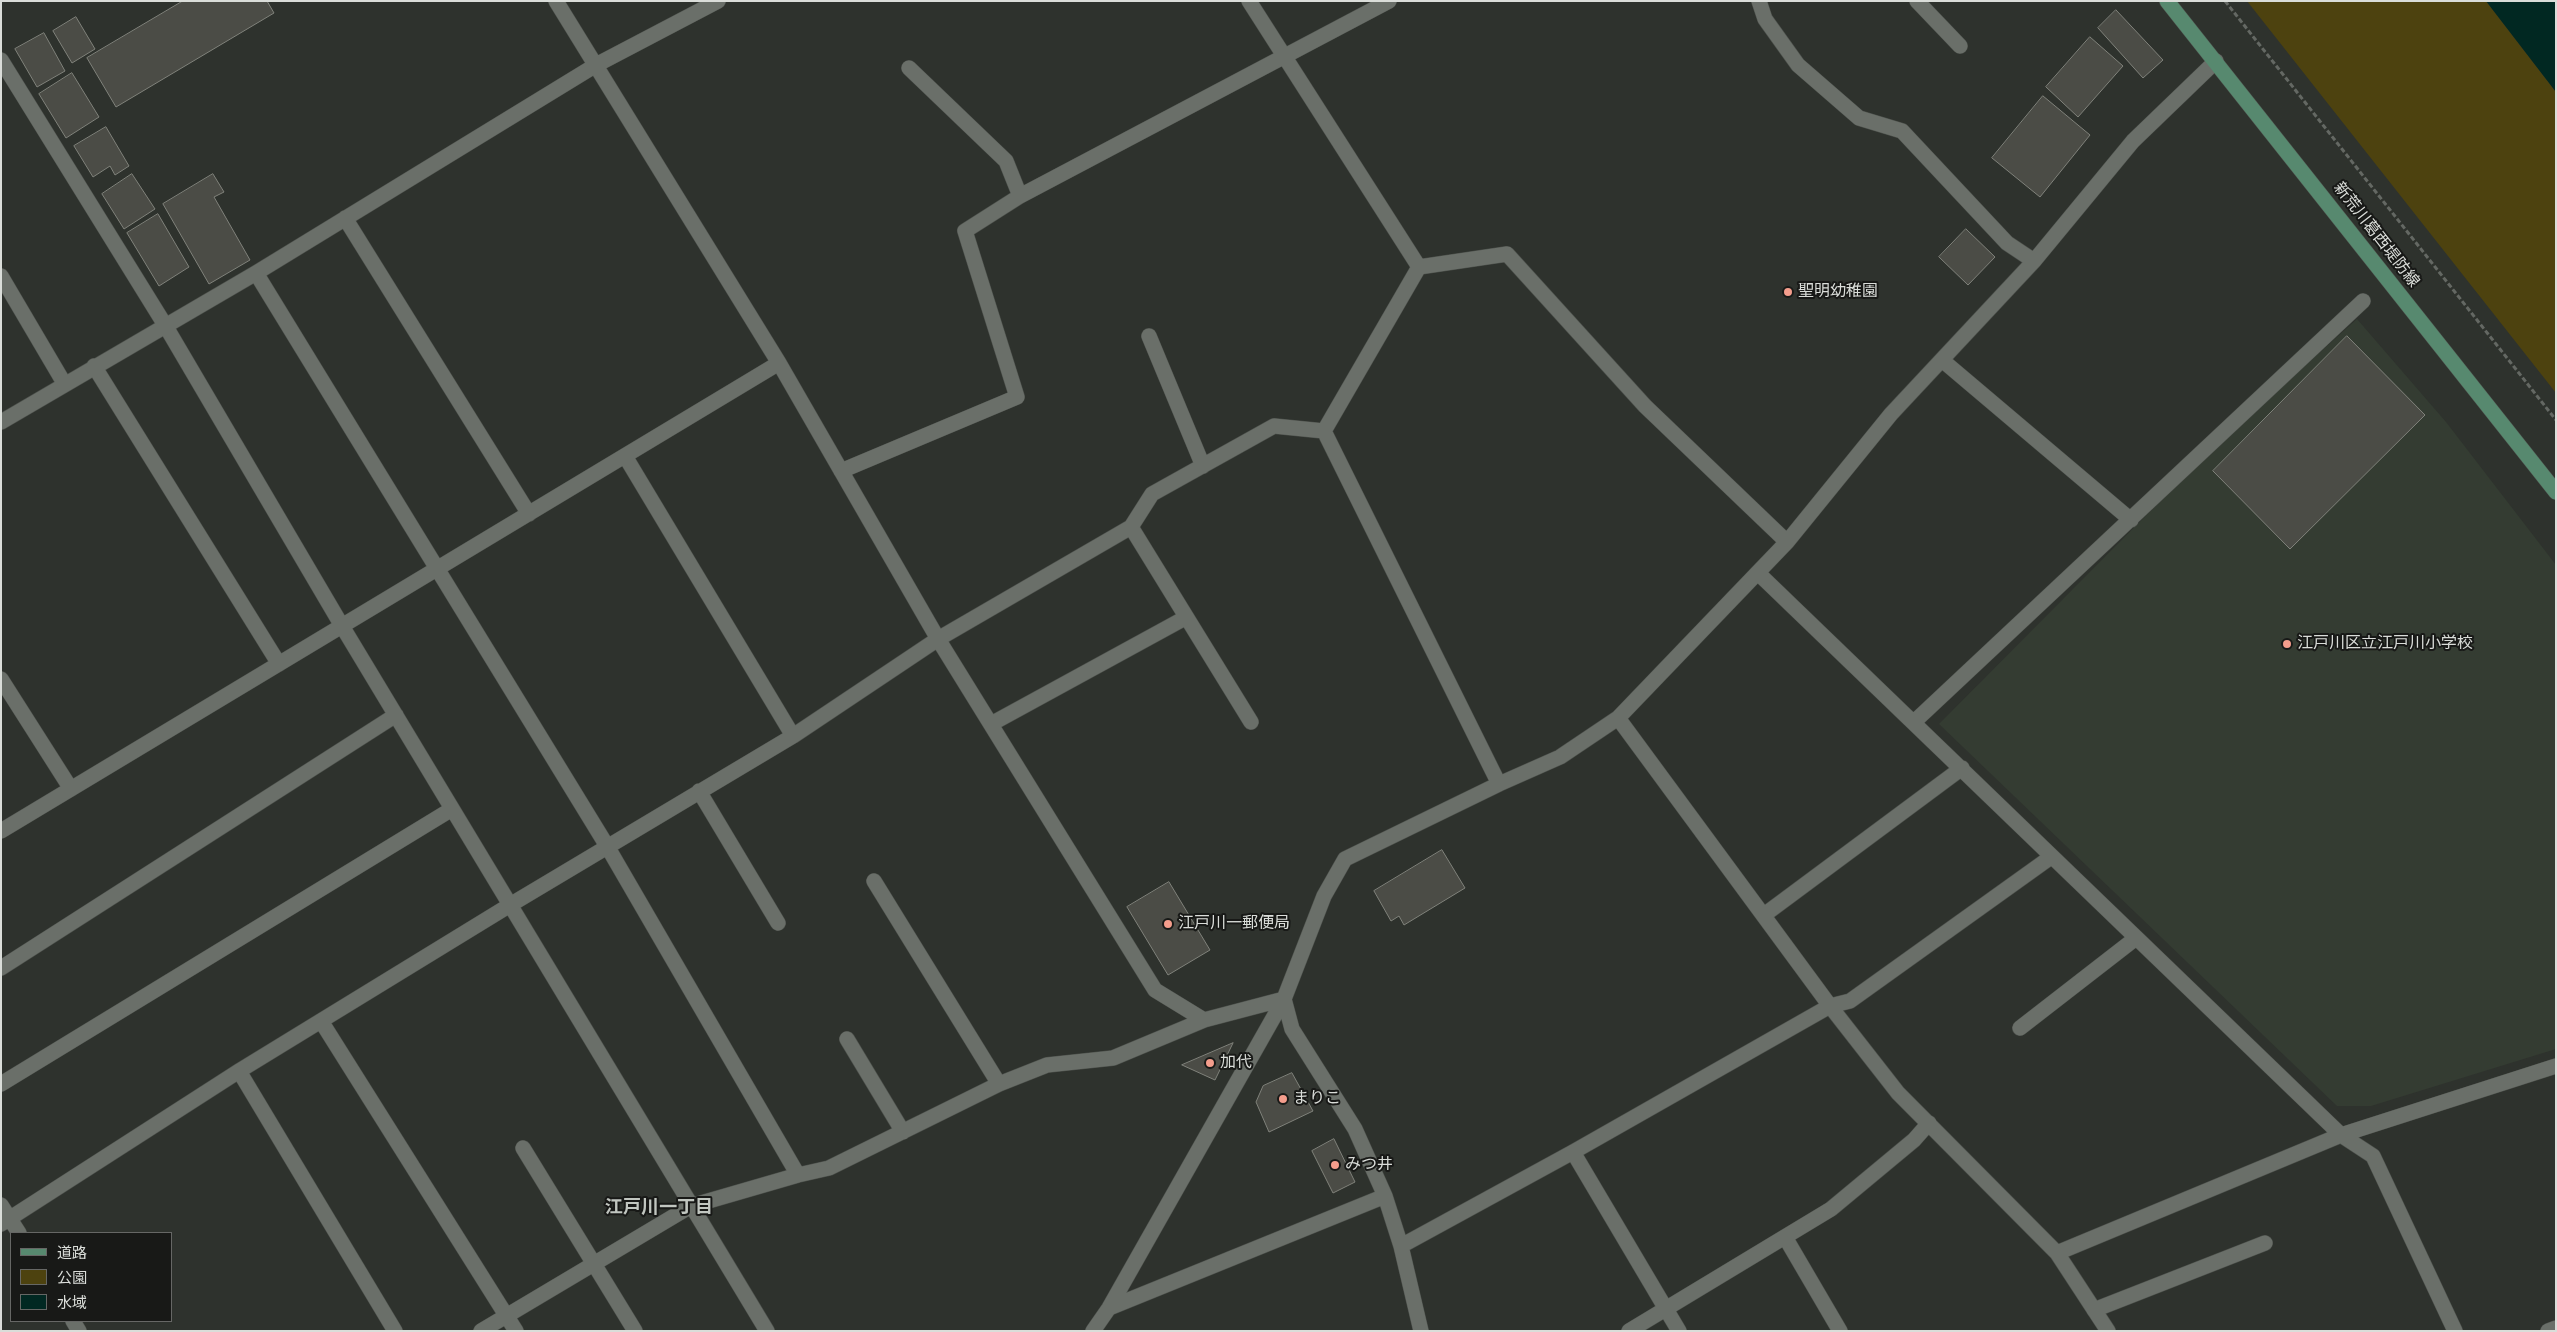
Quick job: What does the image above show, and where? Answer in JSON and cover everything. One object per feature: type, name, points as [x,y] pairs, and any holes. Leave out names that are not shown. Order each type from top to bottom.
[{"type":"main road","name":"新荒川葛西堤防線","points":[[2167,1],[2556,492]]},
{"type":"street","points":[[556,1],[779,363],[938,639],[1155,990],[1204,1020]]},
{"type":"street","points":[[1,422],[64,383],[256,273],[596,65],[718,1]]},
{"type":"street","points":[[1249,1],[1418,267]]},
{"type":"street","points":[[841,471],[1017,397],[965,231],[1020,196],[1389,1]]},
{"type":"street","points":[[1759,1],[1765,19],[1798,65],[1859,118],[1902,131],[2008,243],[2034,261]]},
{"type":"street","points":[[1918,1],[1960,46]]},
{"type":"street","points":[[1,60],[165,324],[342,626],[767,1331]]},
{"type":"street","points":[[1093,1331],[1109,1308],[1284,999],[1324,896],[1345,859],[1499,784],[1560,758],[1618,718],[1787,542],[1890,414],[2034,261],[2133,141],[2216,61]]},
{"type":"street","points":[[909,68],[1006,161],[1020,196]]},
{"type":"street","points":[[345,218],[529,514]]},
{"type":"street","points":[[1418,267],[1507,254],[1645,406],[1787,542]]},
{"type":"street","points":[[1324,431],[1418,267]]},
{"type":"street","points":[[256,273],[607,846],[798,1174]]},
{"type":"street","points":[[1,276],[64,383]]},
{"type":"street","points":[[1914,722],[2363,301]]},
{"type":"street","points":[[1150,336],[1203,466]]},
{"type":"street","points":[[1942,360],[2131,520]]},
{"type":"street","points":[[1,831],[779,363]]},
{"type":"street","points":[[94,366],[279,664]]},
{"type":"street","points":[[6,1221],[239,1071],[607,846],[793,736],[938,639],[1131,527],[1152,494],[1274,426],[1324,431]]},
{"type":"street","points":[[1324,431],[1499,784]]},
{"type":"street","points":[[625,456],[793,736]]},
{"type":"street","points":[[1131,527],[1185,618],[1251,722]]},
{"type":"street","points":[[1758,573],[2341,1135],[2373,1156],[2455,1331]]},
{"type":"street","points":[[991,724],[1185,618]]},
{"type":"street","points":[[1,679],[71,789]]},
{"type":"street","points":[[1,968],[396,716]]},
{"type":"street","points":[[1618,718],[1830,1006],[1898,1093],[2057,1253],[2108,1331]]},
{"type":"street","points":[[1764,914],[1962,768]]},
{"type":"street","points":[[699,791],[778,923]]},
{"type":"street","points":[[1,1084],[452,809]]},
{"type":"street","points":[[1401,1246],[1573,1152],[1830,1006],[1850,1000],[2051,857]]},
{"type":"street","points":[[874,881],[999,1084]]},
{"type":"street","points":[[2020,1028],[2136,938]]},
{"type":"street","points":[[480,1331],[691,1206],[798,1174],[829,1168],[999,1084],[1047,1065],[1113,1058],[1204,1020],[1284,999]]},
{"type":"street","points":[[1284,999],[1292,1029],[1355,1129],[1385,1196],[1401,1246],[1421,1331]]},
{"type":"street","points":[[322,1021],[516,1331]]},
{"type":"street","points":[[846,1039],[903,1132]]},
{"type":"street","points":[[2057,1253],[2341,1135],[2556,1066]]},
{"type":"street","points":[[239,1071],[395,1331]]},
{"type":"street","points":[[1629,1331],[1831,1208],[1914,1140],[1929,1123]]},
{"type":"street","points":[[523,1148],[635,1331]]},
{"type":"street","points":[[1573,1152],[1679,1331]]},
{"type":"street","points":[[1109,1308],[1385,1196]]},
{"type":"street","points":[[1,1205],[6,1221],[18,1232]]},
{"type":"street","points":[[1785,1237],[1840,1331]]},
{"type":"street","points":[[2094,1310],[2265,1244]]},
{"type":"street","points":[[2548,1331],[2556,1328]]},
{"type":"path","points":[[2225,1],[2556,420]]},
{"type":"shaded area","name":"江戸川区立江戸川小学校","points":[[2357,319],[2446,422],[2556,565],[2556,1049],[2371,1106],[2337,1106],[1939,724],[2212,449]]},
{"type":"green space","points":[[2247,1],[2486,1],[2556,92],[2556,393]]},
{"type":"water","points":[[2486,1],[2556,1],[2556,92]]},
{"type":"building","points":[[183,1],[267,1],[274,13],[116,107],[87,58]]},
{"type":"building","points":[[2116,10],[2163,60],[2143,78],[2098,28]]},
{"type":"building","points":[[76,17],[95,49],[72,63],[53,31]]},
{"type":"building","points":[[44,33],[65,71],[37,87],[15,49]]},
{"type":"building","points":[[2090,37],[2123,66],[2078,117],[2046,87]]},
{"type":"building","points":[[72,73],[99,117],[66,138],[39,94]]},
{"type":"building","points":[[2043,96],[2090,135],[2040,197],[1992,158]]},
{"type":"building","points":[[106,127],[129,166],[115,175],[110,166],[93,177],[74,146]]},
{"type":"building","points":[[132,174],[155,209],[124,229],[102,194]]},
{"type":"building","points":[[213,174],[224,192],[214,197],[250,260],[209,284],[163,204]]},
{"type":"building","points":[[158,214],[189,267],[159,286],[127,233]]},
{"type":"building","points":[[1966,229],[1995,257],[1968,285],[1939,257]]},
{"type":"building","points":[[2347,336],[2425,415],[2290,549],[2213,471]]},
{"type":"building","points":[[1442,850],[1465,888],[1404,925],[1399,916],[1391,921],[1374,891]]},
{"type":"building","points":[[1169,882],[1210,950],[1168,975],[1127,907]]},
{"type":"building","points":[[1233,1043],[1215,1080],[1182,1065]]},
{"type":"building","points":[[1292,1073],[1313,1111],[1269,1132],[1256,1102],[1263,1086]]},
{"type":"building","points":[[1334,1139],[1355,1182],[1333,1193],[1312,1151]]},
{"type":"place","name":"聖明幼稚園","points":[[1788,292]]},
{"type":"place","name":"江戸川区立江戸川小学校","points":[[2287,644]]},
{"type":"place","name":"江戸川一郵便局","points":[[1168,924]]},
{"type":"place","name":"加代","points":[[1210,1063]]},
{"type":"place","name":"まりこ","points":[[1283,1099]]},
{"type":"place","name":"みつ井","points":[[1335,1165]]},
{"type":"district","name":"江戸川一丁目","points":[[659,1208]]}]
